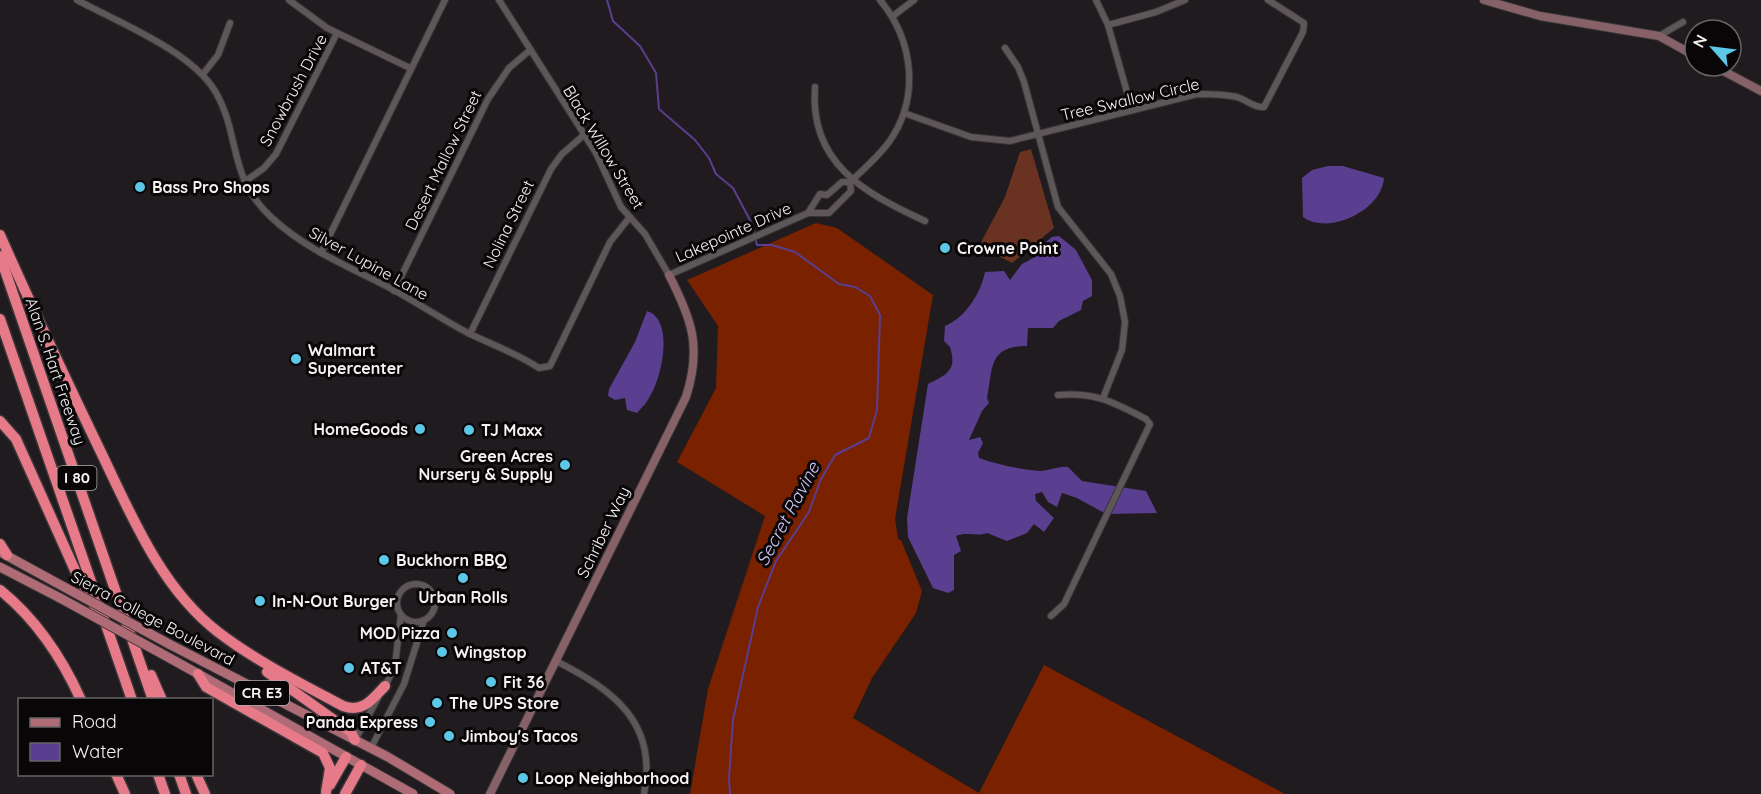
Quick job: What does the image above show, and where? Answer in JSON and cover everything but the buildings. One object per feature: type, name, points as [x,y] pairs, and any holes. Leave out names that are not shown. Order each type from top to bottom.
[{"type":"highway","points":[[0,235],[39,323],[134,519],[182,595],[239,652],[351,732],[355,740]]},
{"type":"highway","name":"Alan S. Hart Freeway","points":[[0,256],[153,698]]},
{"type":"highway","name":"I 80","points":[[0,319],[132,698]]},
{"type":"highway","points":[[0,421],[16,439],[78,577],[109,634]]},
{"type":"highway","points":[[0,544],[3,553]]},
{"type":"highway","points":[[0,590],[41,632],[63,663],[80,698]]},
{"type":"highway","points":[[126,621],[162,698]]},
{"type":"highway","points":[[218,632],[255,658],[352,709],[367,705],[385,686]]},
{"type":"highway","points":[[198,674],[206,687],[323,753],[330,768],[325,793]]},
{"type":"highway","points":[[325,793],[346,757]]},
{"type":"highway","points":[[345,794],[361,765]]},
{"type":"highway","points":[[117,776],[125,794]]},
{"type":"highway","points":[[159,776],[165,794]]},
{"type":"highway","points":[[180,776],[186,794]]},
{"type":"highway","points":[[197,776],[205,794]]},
{"type":"main road","name":"Sierra College Boulevard","points":[[3,553],[169,644],[371,748],[450,794]]},
{"type":"main road","name":"Sierra College Boulevard","points":[[0,567],[175,661],[413,794]]},
{"type":"main road","points":[[346,757],[355,740]]},
{"type":"main road","points":[[361,765],[371,748]]},
{"type":"street","name":"Silver Lupine Lane","points":[[76,0],[172,51],[202,74],[225,112],[233,151],[244,182],[272,218],[298,239],[539,369],[550,366],[610,242],[629,218]]},
{"type":"street","points":[[289,0],[338,33],[410,68]]},
{"type":"street","points":[[321,253],[445,0]]},
{"type":"street","name":"Black Willow Street","points":[[499,0],[529,51],[596,153],[614,194],[629,218],[645,234],[669,275]]},
{"type":"street","name":"Lakepointe Drive","points":[[669,275],[808,213],[829,213],[851,191],[852,181],[888,144],[904,113],[909,90],[908,58],[893,16],[880,0]]},
{"type":"street","points":[[893,16],[914,0]]},
{"type":"street","points":[[1096,0],[1108,25],[1132,110]]},
{"type":"street","points":[[1108,25],[1156,12],[1185,0]]},
{"type":"street","name":"Tree Swallow Circle","points":[[904,113],[984,140],[1010,141],[1182,97],[1204,94],[1236,97],[1257,107],[1264,107],[1303,32],[1304,23],[1268,0]]},
{"type":"street","points":[[1484,0],[1540,16],[1659,36],[1683,49]]},
{"type":"street","points":[[1659,36],[1683,22]]},
{"type":"street","points":[[202,74],[218,55],[230,23]]},
{"type":"street","name":"Snowbrush Drive","points":[[244,182],[264,168],[276,154],[338,33]]},
{"type":"street","points":[[1005,48],[1021,75],[1058,207],[1111,274],[1120,296],[1125,322],[1122,350],[1103,398]]},
{"type":"street","name":"Desert Mallow Street","points":[[394,291],[488,99],[509,68],[529,51]]},
{"type":"street","points":[[1737,78],[1761,91]]},
{"type":"street","points":[[815,87],[816,118],[822,141],[852,181],[880,200],[925,220]]},
{"type":"street","name":"Nolina Street","points":[[470,333],[551,169],[562,154],[584,135]]},
{"type":"street","name":"Lakepointe Drive","points":[[808,213],[820,194],[827,195],[842,182],[852,181]]},
{"type":"street","points":[[827,195],[834,206]]},
{"type":"street","name":"Schriber Way","points":[[490,794],[675,420],[692,376],[695,344],[692,329],[687,312],[669,275]]},
{"type":"street","points":[[1051,616],[1064,604],[1150,424],[1146,419],[1103,398],[1084,393],[1058,395]]},
{"type":"street","points":[[371,748],[404,684],[424,620],[434,608],[433,597],[426,588],[417,585],[405,588],[398,597],[398,609],[401,615],[412,622],[424,620]]},
{"type":"street","points":[[355,740],[397,659],[401,615]]},
{"type":"street","points":[[556,661],[613,695],[638,726],[646,762],[644,794]]},
{"type":"shaded area","points":[[1031,149],[1054,228],[1012,263],[979,246],[1005,197],[1020,152]]},
{"type":"shaded area","points":[[816,223],[837,228],[933,295],[895,519],[898,539],[901,540],[922,591],[916,613],[872,678],[853,718],[979,793],[1044,665],[1285,794],[690,794],[708,689],[765,516],[677,462],[716,388],[718,326],[687,280]]},
{"type":"water","points":[[1328,166],[1343,166],[1384,178],[1381,190],[1374,200],[1352,217],[1326,223],[1314,222],[1303,217],[1302,178],[1312,170]]},
{"type":"water","points":[[1059,236],[1076,250],[1092,280],[1092,296],[1083,301],[1081,310],[1059,321],[1053,328],[1028,328],[1027,346],[1014,347],[999,355],[992,368],[987,398],[989,403],[982,411],[969,440],[980,437],[983,443],[978,453],[979,458],[994,463],[1040,471],[1068,467],[1082,481],[1146,491],[1157,513],[1106,514],[1077,498],[1062,493],[1057,507],[1048,502],[1042,492],[1035,494],[1036,501],[1054,518],[1044,532],[1034,524],[1027,533],[1007,541],[987,533],[956,536],[961,551],[954,555],[954,590],[948,593],[933,588],[908,537],[907,518],[928,384],[946,374],[952,361],[950,347],[944,341],[945,326],[959,317],[971,304],[980,288],[985,272],[1004,271],[1010,280],[1022,264],[1035,257],[1041,246],[1052,237]]},
{"type":"water","points":[[647,311],[656,317],[661,326],[663,351],[654,389],[637,413],[627,410],[625,398],[615,400],[608,396],[609,389],[635,342]]},
{"type":"waterway","name":"Secret Ravine","points":[[607,0],[613,21],[640,46],[656,73],[659,109],[695,140],[709,158],[716,174],[733,188],[751,222],[757,245],[772,245],[795,252],[839,284],[855,287],[870,296],[880,315],[877,410],[869,438],[835,455],[820,481],[809,512],[776,561],[758,607],[733,720],[730,794]]},
{"type":"place","name":"Bass Pro Shops","points":[[140,187]]},
{"type":"place","name":"Crowne Point","points":[[945,248]]},
{"type":"place","name":"Walmart Supercenter","points":[[296,359]]},
{"type":"place","name":"HomeGoods","points":[[420,429]]},
{"type":"place","name":"TJ Maxx","points":[[469,430]]},
{"type":"place","name":"Green Acres Nursery & Supply","points":[[565,465]]},
{"type":"place","name":"Buckhorn BBQ","points":[[384,560]]},
{"type":"place","name":"Urban Rolls","points":[[463,578]]},
{"type":"place","name":"In-N-Out Burger","points":[[260,601]]},
{"type":"place","name":"MOD Pizza","points":[[452,633]]},
{"type":"place","name":"Wingstop","points":[[442,652]]},
{"type":"place","name":"AT&T","points":[[349,668]]},
{"type":"place","name":"Fit 36","points":[[491,682]]},
{"type":"place","name":"The UPS Store","points":[[437,703]]},
{"type":"place","name":"Panda Express","points":[[430,722]]},
{"type":"place","name":"Jimboy's Tacos","points":[[449,736]]},
{"type":"place","name":"Loop Neighborhood","points":[[523,778]]}]
